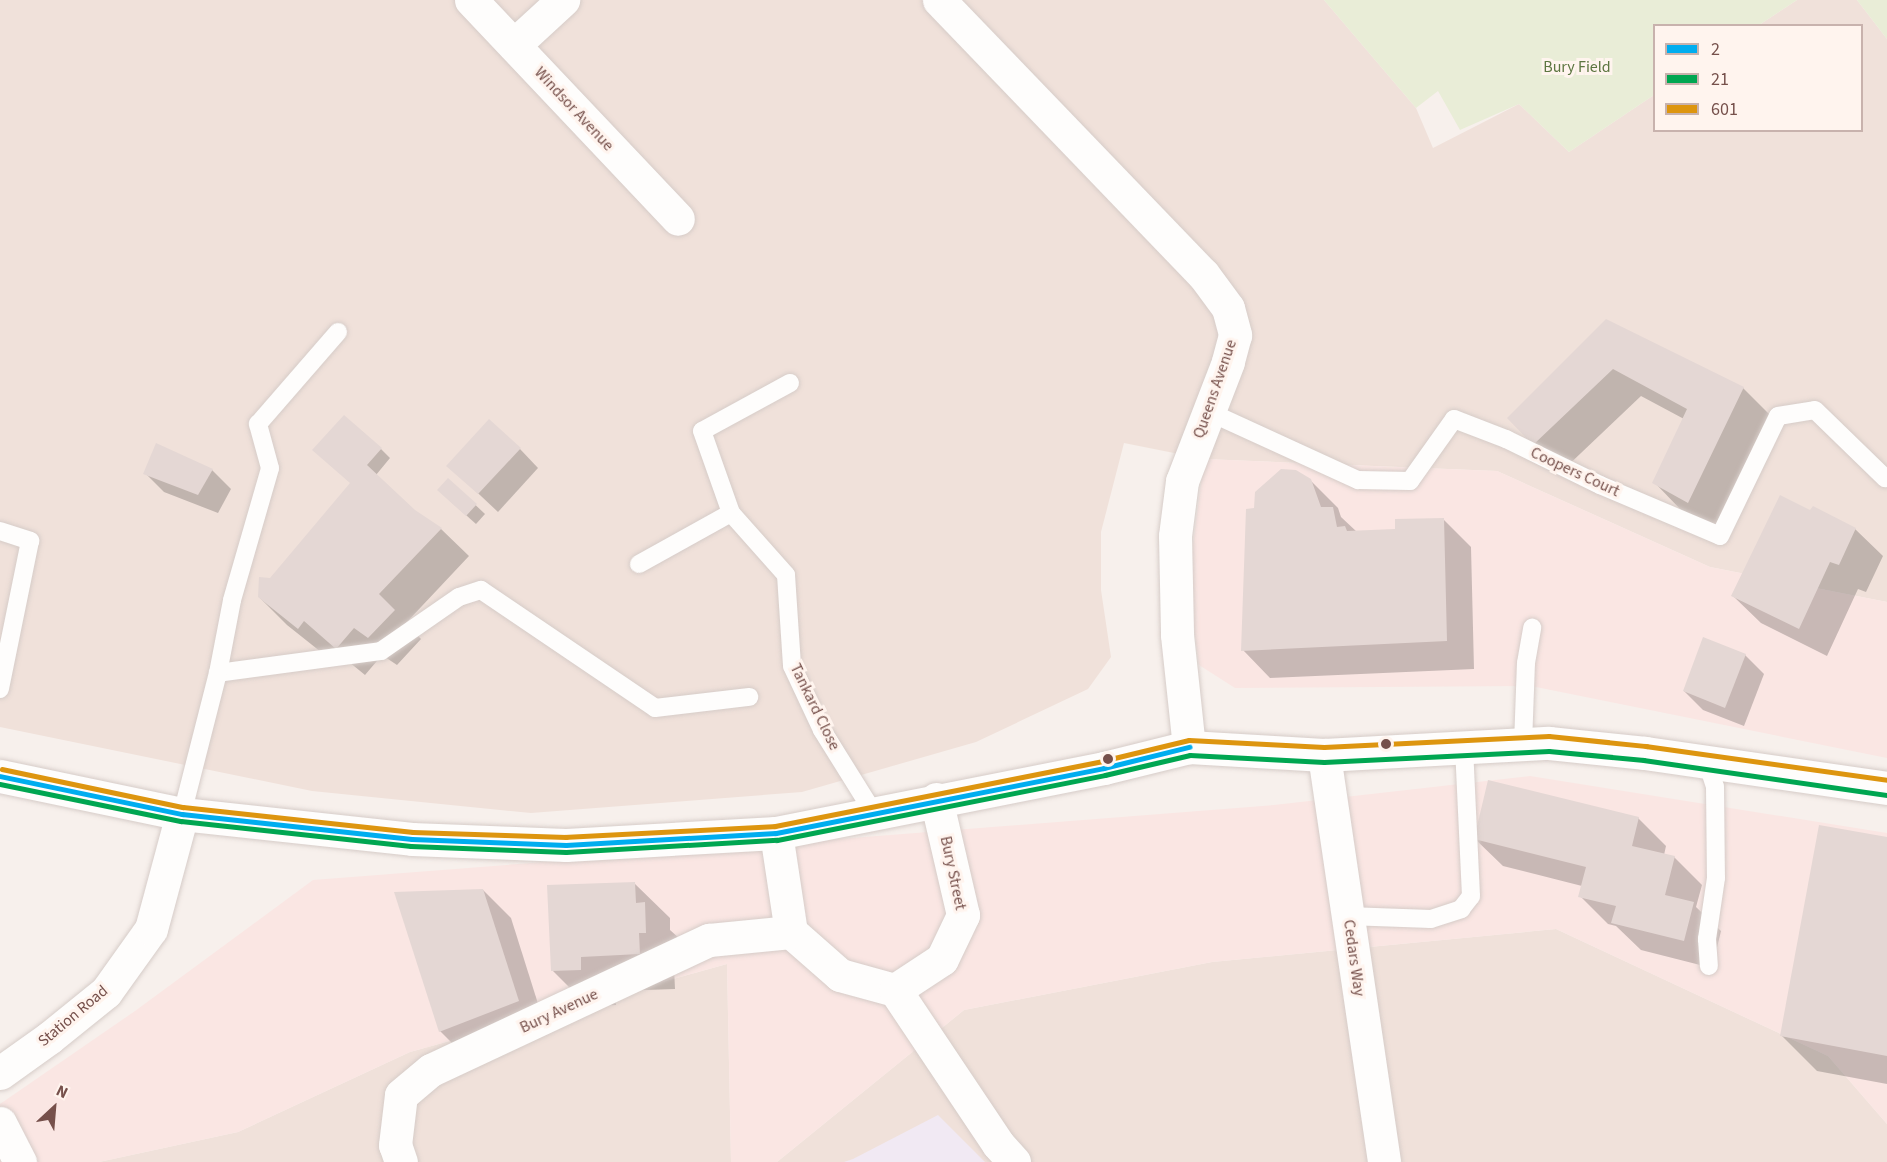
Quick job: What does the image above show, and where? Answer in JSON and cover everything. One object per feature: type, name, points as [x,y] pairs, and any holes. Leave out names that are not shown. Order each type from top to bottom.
[{"type":"street","name":"Windsor Avenue","points":[[471,0],[678,219]]},
{"type":"street","points":[[514,45],[562,0]]},
{"type":"street","name":"Queens Avenue","points":[[939,0],[1203,274],[1228,308],[1235,335],[1228,362],[1207,411],[1182,482],[1175,536],[1177,635],[1189,747]]},
{"type":"street","points":[[0,776],[182,814],[412,839],[566,845],[776,833],[936,799],[1104,768],[1189,747],[1324,754],[1549,743],[1707,762],[1887,788]]},
{"type":"street","name":"Cedars Way","points":[[1324,754],[1384,1162]]},
{"type":"street","name":"Bury Street","points":[[895,990],[942,959],[963,915],[936,799]]},
{"type":"street","name":"Station Road","points":[[0,1073],[50,1038],[106,992],[151,929],[182,814]]},
{"type":"street","points":[[776,833],[791,932],[840,975],[895,990],[998,1144],[1014,1162]]},
{"type":"street","name":"Bury Avenue","points":[[401,1162],[395,1145],[401,1095],[431,1070],[709,940],[791,932]]},
{"type":"street","points":[[0,1123],[20,1162]]},
{"type":"lane","points":[[182,814],[218,673],[232,600],[270,468],[258,424],[338,332]]},
{"type":"lane","name":"Tankard Close","points":[[790,383],[702,431],[732,513],[786,575],[792,666],[822,730],[873,812]]},
{"type":"lane","name":"Coopers Court","points":[[1207,411],[1358,480],[1410,482],[1454,418],[1506,439],[1600,485],[1720,536],[1778,416],[1815,410],[1885,478]]},
{"type":"lane","points":[[639,564],[732,513]]},
{"type":"lane","points":[[0,531],[30,541],[0,689]]},
{"type":"lane","points":[[218,673],[381,651],[459,597],[481,590],[654,708],[749,697]]},
{"type":"lane","points":[[1523,744],[1526,663],[1532,627]]},
{"type":"lane","points":[[1347,916],[1431,919],[1461,909],[1471,896],[1464,746]]},
{"type":"lane","points":[[1707,762],[1715,787],[1716,878],[1707,939],[1709,966]]},
{"type":"shaded area","points":[[0,0],[1324,0],[1416,108],[1433,148],[1519,104],[1569,152],[1653,96],[1653,132],[1863,132],[1863,24],[1761,24],[1797,0],[1857,0],[1887,39],[1887,602],[1710,567],[1497,471],[1204,459],[1124,443],[1101,532],[1101,590],[1111,657],[1088,689],[976,742],[802,792],[531,813],[312,791],[0,727]]},
{"type":"shaded area","points":[[1204,459],[1497,471],[1710,567],[1887,602],[1887,758],[1531,686],[1235,688],[1199,665],[1188,584]]},
{"type":"shaded area","points":[[1530,776],[1887,833],[1887,1124],[1828,1056],[1556,929],[1212,962],[964,1010],[777,1162],[731,1162],[727,964],[410,1052],[238,1132],[99,1162],[0,1162],[0,1104],[135,1011],[313,880],[1274,805]]},
{"type":"shaded area","points":[[1556,929],[1828,1056],[1887,1124],[1887,1162],[777,1162],[964,1010],[1212,962]]},
{"type":"shaded area","points":[[727,964],[731,1162],[99,1162],[238,1132],[410,1052]]},
{"type":"shaded area","points":[[938,1115],[985,1162],[844,1162],[853,1159]]},
{"type":"green space","name":"Bury Field","points":[[1324,0],[1797,0],[1761,24],[1653,24],[1653,96],[1569,152],[1519,104],[1460,130],[1438,91],[1416,108]]},
{"type":"green space","points":[[1857,0],[1887,0],[1887,39]]},
{"type":"building","points":[[1606,319],[1744,387],[1688,503],[1652,483],[1687,409],[1613,369],[1533,445],[1507,418]]},
{"type":"building","points":[[344,415],[382,448],[367,465],[415,510],[442,528],[379,594],[395,610],[368,638],[354,628],[336,649],[304,621],[298,629],[258,597],[259,577],[270,578],[350,483],[312,450]]},
{"type":"building","points":[[489,419],[521,448],[478,494],[446,466]]},
{"type":"building","points":[[156,443],[213,469],[198,495],[143,474]]},
{"type":"building","points":[[1281,469],[1296,470],[1311,479],[1321,507],[1333,507],[1337,527],[1345,526],[1347,531],[1395,529],[1395,519],[1444,518],[1447,641],[1241,651],[1246,509],[1254,508],[1255,492]]},
{"type":"building","points":[[448,478],[477,504],[466,516],[437,490]]},
{"type":"building","points":[[1780,495],[1810,510],[1813,506],[1856,528],[1839,565],[1830,562],[1799,629],[1731,596]]},
{"type":"building","points":[[1703,637],[1746,654],[1725,708],[1683,691]]},
{"type":"building","points":[[1488,780],[1639,817],[1632,846],[1675,856],[1665,895],[1694,902],[1684,941],[1611,923],[1616,906],[1578,897],[1586,867],[1474,839]]},
{"type":"building","points":[[1819,825],[1887,837],[1887,1056],[1780,1036]]},
{"type":"building","points":[[635,882],[636,903],[645,902],[646,933],[639,933],[640,954],[581,957],[581,970],[551,971],[547,885]]},
{"type":"building","points":[[483,889],[519,1001],[439,1032],[394,892]]},
{"type":"transit line","name":"601","points":[[2,769],[183,807],[413,832],[566,837],[775,826],[1102,761],[1189,740],[1324,747],[1549,736],[1646,746],[1887,780]]},
{"type":"transit line","name":"2","points":[[0,776],[182,814],[412,839],[566,845],[776,833],[1104,768],[1189,747]]},
{"type":"transit line","name":"21","points":[[0,784],[181,821],[411,846],[566,852],[777,840],[1105,775],[1190,755],[1324,762],[1549,751],[1644,760],[1886,795]]}]
